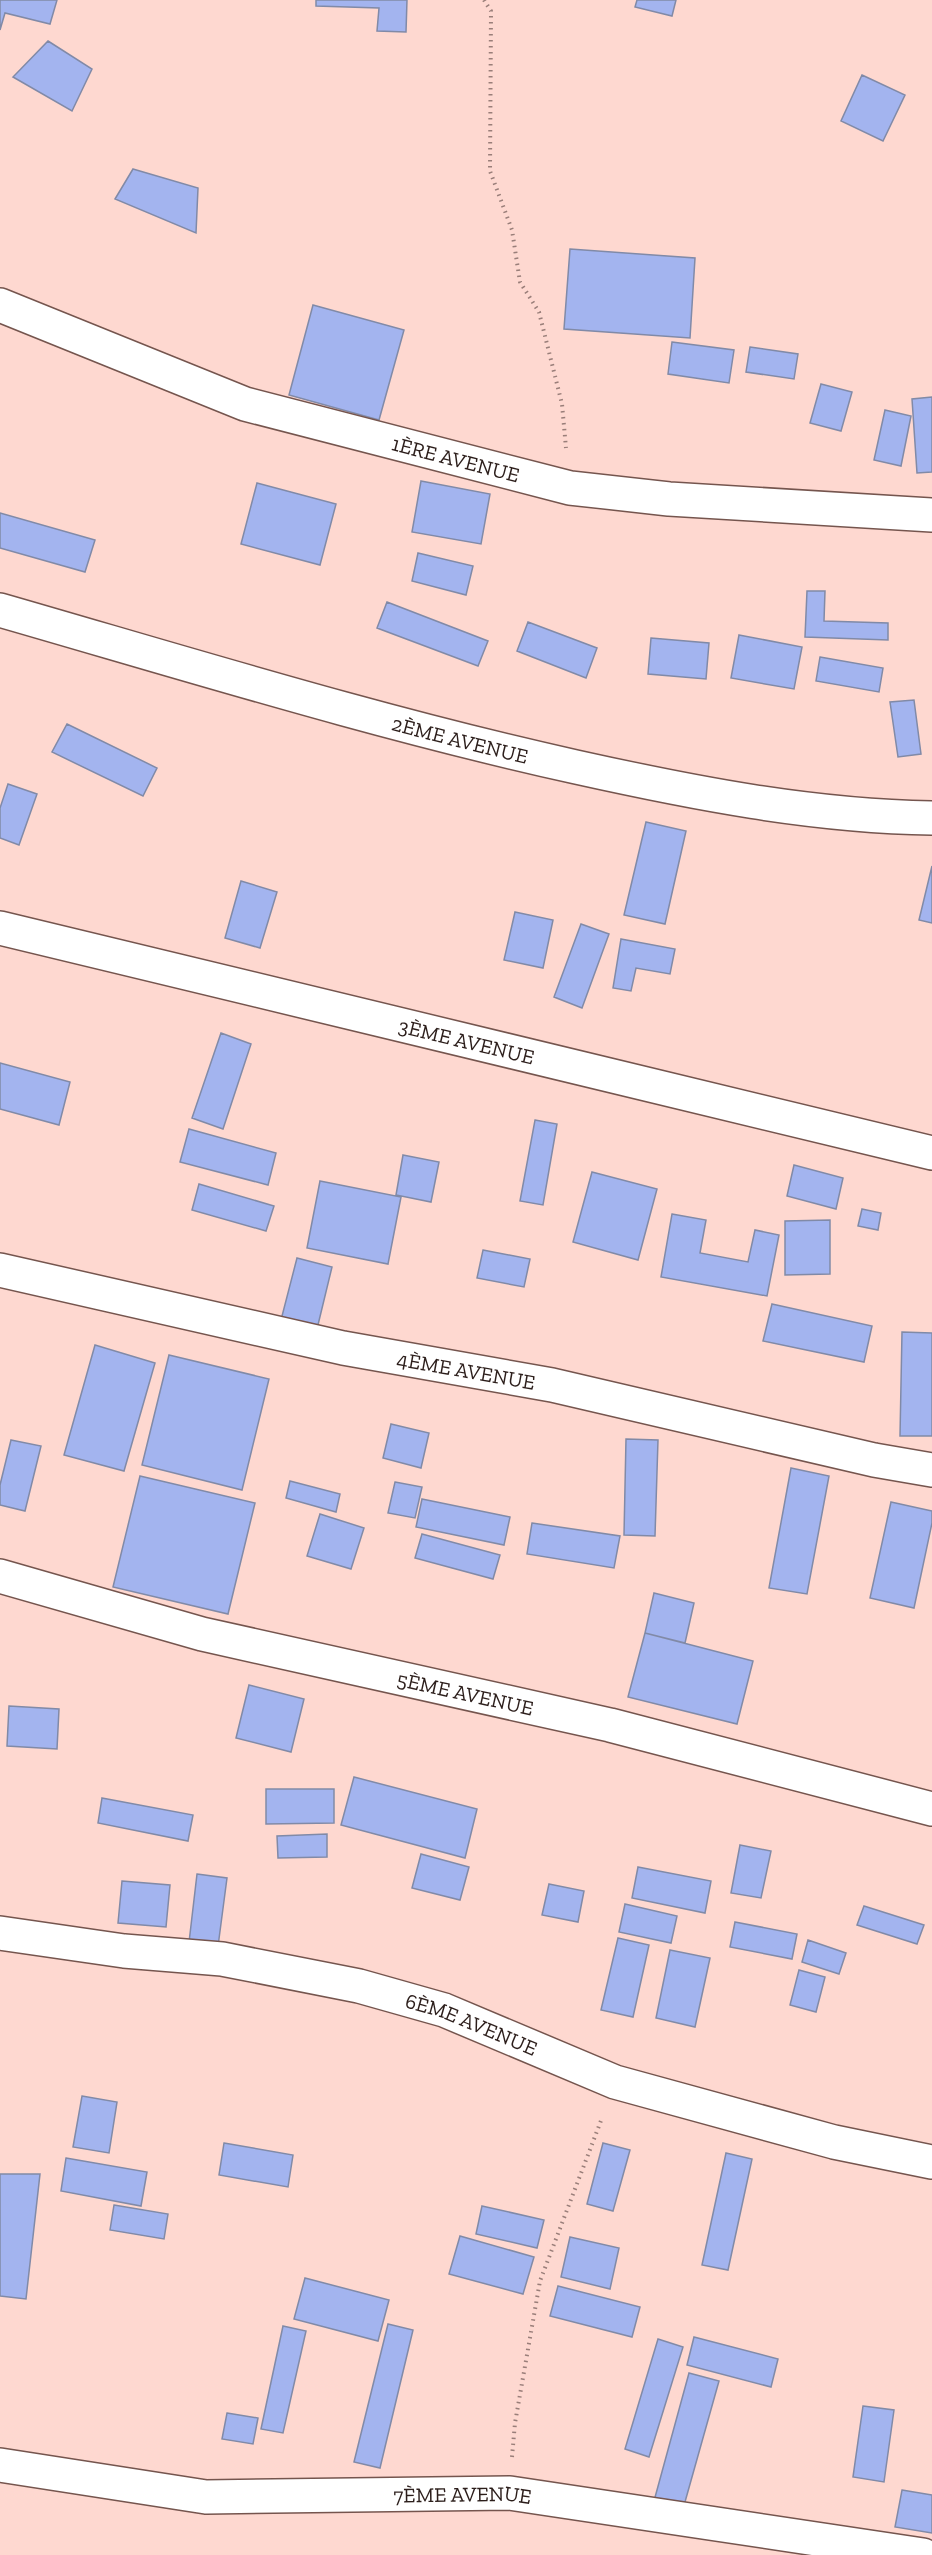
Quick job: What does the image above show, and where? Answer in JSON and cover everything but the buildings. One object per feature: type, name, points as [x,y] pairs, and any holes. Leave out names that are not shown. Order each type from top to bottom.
[{"type":"street","name":"1ÈRE AVENUE","points":[[0,305],[76,333],[245,404],[570,488],[692,500],[932,515]]},
{"type":"street","name":"2ÈME AVENUE","points":[[0,610],[496,749],[697,794],[875,817],[932,818]]},
{"type":"street","name":"3ÈME AVENUE","points":[[0,928],[932,1153]]},
{"type":"street","name":"4ÈME AVENUE","points":[[0,1270],[343,1348],[552,1385],[874,1460],[932,1470]]},
{"type":"street","name":"5ÈME AVENUE","points":[[0,1576],[202,1634],[610,1725],[932,1809]]},
{"type":"street","name":"6ÈME AVENUE","points":[[0,1933],[124,1952],[222,1959],[359,1986],[444,2010],[615,2082],[834,2142],[932,2162]]},
{"type":"street","name":"7ÈME AVENUE","points":[[0,2465],[206,2497],[510,2493],[923,2555]]},
{"type":"path","points":[[484,0],[491,11],[490,171],[512,230],[520,282],[539,312],[562,404],[570,488]]},
{"type":"path","points":[[510,2493],[514,2423],[540,2281],[615,2082]]}]
